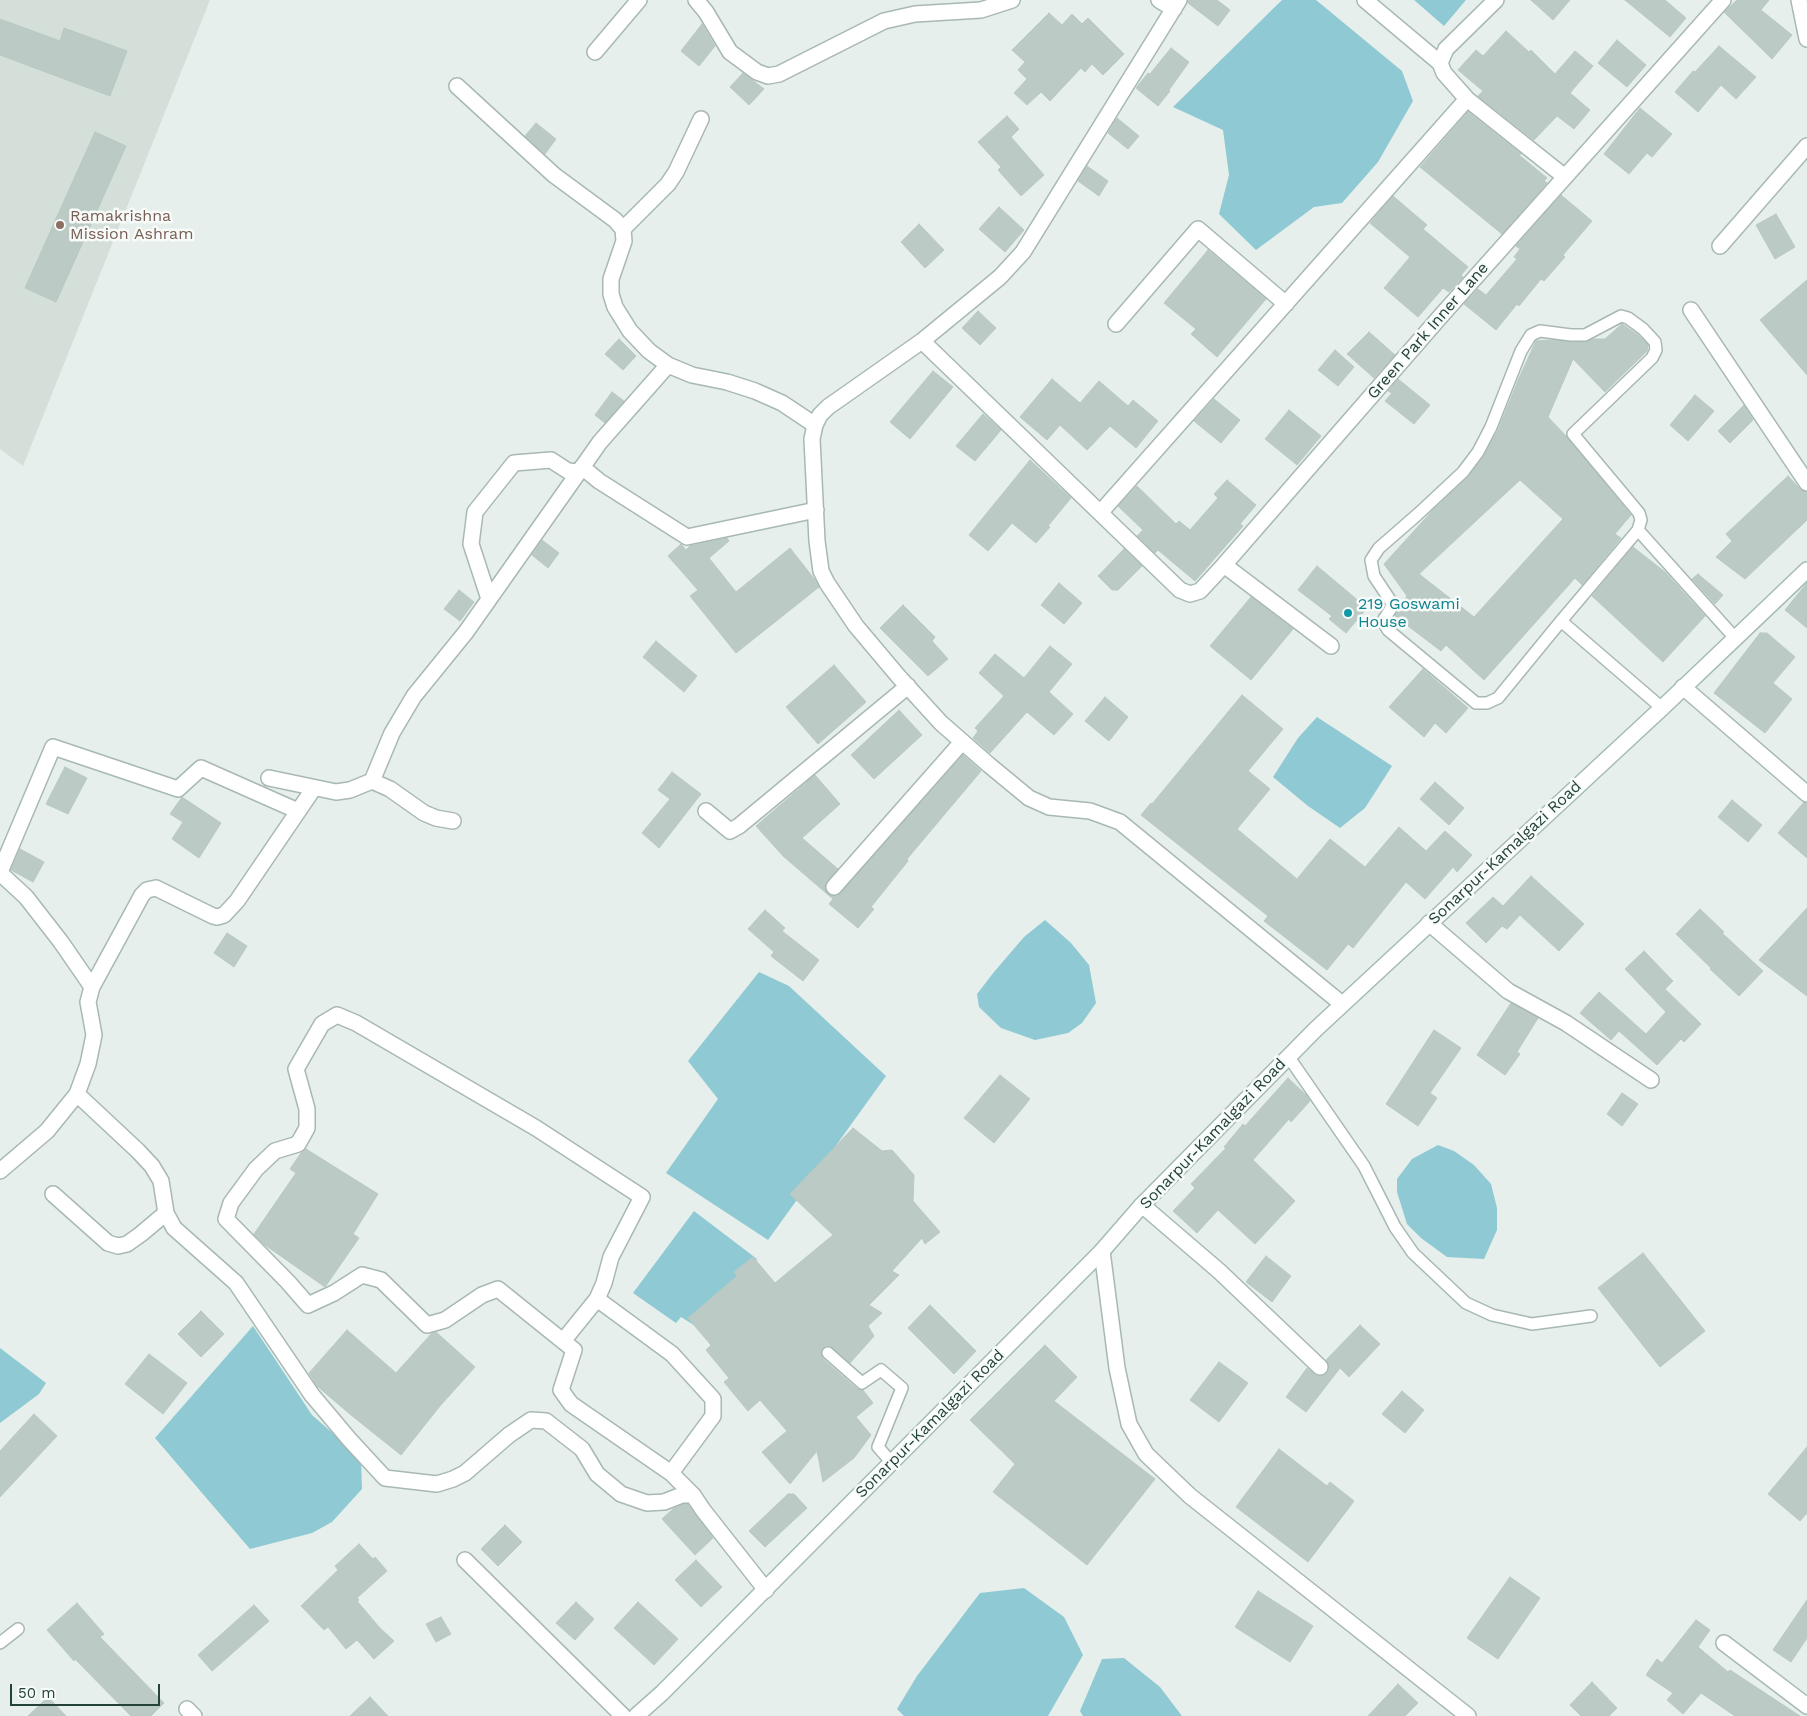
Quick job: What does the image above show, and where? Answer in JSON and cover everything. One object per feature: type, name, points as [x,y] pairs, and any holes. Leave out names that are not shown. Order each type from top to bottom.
[{"type":"street","points":[[595,52],[639,0]]},
{"type":"street","points":[[696,0],[706,12],[730,52],[757,72],[768,76],[779,74],[884,21],[915,14],[981,10],[1012,0]]},
{"type":"street","points":[[1159,0],[1176,5],[1023,252],[1000,277],[922,341],[828,407],[820,415],[815,425],[812,439],[817,541],[821,571],[856,626],[940,723],[1029,798],[1049,807],[1090,810],[1120,822],[1342,1004]]},
{"type":"street","points":[[1365,0],[1440,63],[1444,73],[1467,99],[1565,177]]},
{"type":"street","points":[[1440,63],[1446,49],[1496,0]]},
{"type":"street","name":"Green Park Inner Lane","points":[[1100,513],[1180,590],[1190,594],[1200,591],[1427,332],[1723,0]]},
{"type":"street","points":[[1799,0],[1807,39]]},
{"type":"street","points":[[457,86],[554,175],[615,220],[623,229],[624,241],[611,279],[610,294],[615,307],[630,331],[649,351],[668,365],[692,375],[727,382],[755,391],[782,403],[815,425]]},
{"type":"street","points":[[922,341],[1100,513],[1467,99]]},
{"type":"street","points":[[623,229],[668,184],[676,172],[701,119]]},
{"type":"street","points":[[1720,246],[1807,146]]},
{"type":"street","points":[[1116,324],[1198,229],[1286,304]]},
{"type":"street","points":[[1691,310],[1807,483]]},
{"type":"street","points":[[269,778],[330,792],[350,790],[372,781],[392,733],[414,696],[466,632],[600,442],[668,365]]},
{"type":"street","points":[[489,598],[471,544],[475,512],[514,463],[551,460],[568,471],[581,469],[687,537],[816,510]]},
{"type":"street","points":[[1224,565],[1331,646]]},
{"type":"street","name":"Sonarpur-Kamalgazi Road","points":[[636,1716],[662,1693],[766,1590],[1102,1251],[1142,1205],[1288,1056],[1662,708],[1807,570]]},
{"type":"street","points":[[706,812],[730,831],[739,826],[908,686]]},
{"type":"street","points":[[1683,687],[1807,794]]},
{"type":"street","points":[[834,888],[962,742]]},
{"type":"street","points":[[92,988],[26,897],[0,872],[53,747],[178,789],[201,768],[298,811]]},
{"type":"street","points":[[372,781],[390,789],[424,813],[436,818],[452,821]]},
{"type":"street","points":[[0,1171],[47,1131],[77,1094],[88,1064],[94,1035],[88,1002],[92,988],[142,895],[147,890],[156,888],[213,916],[224,915],[237,901],[314,788]]},
{"type":"street","points":[[1429,923],[1508,991],[1566,1023],[1651,1080]]},
{"type":"street","points":[[563,1341],[597,1300],[604,1284],[611,1257],[642,1197],[536,1128],[356,1023],[336,1015],[322,1024],[296,1070],[307,1109],[307,1128],[298,1144],[275,1151],[256,1169],[231,1202],[226,1219],[308,1305],[334,1293],[362,1275],[381,1280],[427,1325],[445,1320],[482,1295],[498,1288],[574,1350],[561,1390],[571,1404],[671,1473],[693,1495],[766,1590]]},
{"type":"street","points":[[77,1094],[152,1166],[161,1181],[166,1213],[174,1228],[236,1283],[312,1395],[385,1478],[437,1484],[454,1479],[465,1473],[509,1435],[531,1420],[546,1421],[582,1449],[597,1474],[621,1494],[647,1503],[664,1502],[682,1495],[693,1495]]},
{"type":"street","points":[[53,1194],[108,1243],[118,1246],[127,1244],[166,1213]]},
{"type":"street","points":[[1142,1205],[1219,1271],[1320,1367]]},
{"type":"street","points":[[1102,1251],[1119,1378],[1129,1424],[1146,1454],[1190,1496],[1468,1716]]},
{"type":"street","points":[[597,1300],[672,1354],[713,1399],[713,1416],[671,1473]]},
{"type":"street","points":[[465,1560],[623,1716]]},
{"type":"street","points":[[1724,1643],[1807,1706]]},
{"type":"lane","points":[[1622,316],[1643,328],[1655,342],[1656,350],[1652,358],[1573,434],[1639,514],[1641,520],[1638,530],[1498,698],[1487,703],[1476,703],[1388,630],[1385,625],[1384,619],[1392,603],[1374,576],[1371,560],[1379,548],[1463,472],[1478,452],[1491,427],[1521,351],[1531,335],[1540,331],[1585,335],[1622,316]]},
{"type":"lane","points":[[1638,530],[1735,638]]},
{"type":"lane","points":[[1561,621],[1662,708]]},
{"type":"lane","points":[[1288,1056],[1364,1166],[1395,1227],[1409,1246],[1466,1303],[1492,1315],[1532,1324],[1591,1316]]},
{"type":"lane","points":[[828,1353],[862,1383],[881,1370],[902,1388],[878,1448],[892,1463]]},
{"type":"lane","points":[[0,1644],[18,1629]]},
{"type":"shaded area","name":"Ramakrishna Mission Ashram","points":[[0,0],[210,0],[23,466],[0,449]]},
{"type":"water","points":[[1282,0],[1316,0],[1402,71],[1413,101],[1378,162],[1342,203],[1314,207],[1256,250],[1219,214],[1229,175],[1223,130],[1173,107]]},
{"type":"water","points":[[1414,0],[1466,0],[1444,26]]},
{"type":"water","points":[[1317,717],[1392,766],[1365,808],[1340,828],[1308,806],[1273,777],[1298,738]]},
{"type":"water","points":[[1045,920],[1071,943],[1089,965],[1096,1003],[1082,1023],[1068,1033],[1035,1040],[1001,1028],[979,1007],[977,994],[1024,937]]},
{"type":"water","points":[[759,972],[789,986],[886,1076],[768,1240],[666,1173],[718,1099],[688,1061]]},
{"type":"water","points":[[1438,1145],[1454,1151],[1474,1165],[1491,1184],[1497,1208],[1497,1230],[1484,1259],[1447,1257],[1421,1238],[1407,1224],[1397,1192],[1397,1179],[1412,1159]]},
{"type":"water","points":[[694,1211],[757,1259],[705,1332],[681,1317],[676,1323],[633,1293]]},
{"type":"water","points":[[253,1326],[312,1415],[361,1458],[362,1489],[332,1522],[312,1533],[250,1549],[155,1438]]},
{"type":"water","points":[[0,1348],[46,1383],[39,1394],[0,1423]]},
{"type":"water","points":[[1024,1588],[1064,1617],[1083,1655],[1048,1716],[904,1716],[897,1709],[917,1676],[980,1593]]},
{"type":"water","points":[[1124,1658],[1160,1687],[1182,1716],[1083,1716],[1080,1711],[1102,1659]]},
{"type":"building","points":[[1188,0],[1217,0],[1230,10],[1218,26],[1188,3]]},
{"type":"building","points":[[1531,0],[1570,0],[1553,20]]},
{"type":"building","points":[[1625,0],[1665,0],[1686,18],[1670,37]]},
{"type":"building","points":[[1737,0],[1769,0],[1761,10],[1792,35],[1772,59],[1724,12]]},
{"type":"building","points":[[1049,13],[1062,25],[1072,14],[1082,24],[1088,18],[1124,54],[1103,75],[1092,64],[1085,72],[1081,68],[1050,101],[1041,92],[1027,105],[1014,93],[1027,79],[1018,70],[1025,62],[1012,50]]},
{"type":"building","points":[[0,19],[60,41],[64,28],[127,51],[110,96],[0,55]]},
{"type":"building","points":[[702,24],[715,46],[699,66],[681,51]]},
{"type":"building","points":[[1506,31],[1529,52],[1531,50],[1555,74],[1575,51],[1593,66],[1570,93],[1590,110],[1574,129],[1557,116],[1534,140],[1478,96],[1483,91],[1458,70],[1476,50],[1483,56]]},
{"type":"building","points":[[1617,40],[1646,65],[1627,87],[1598,63]]},
{"type":"building","points":[[1719,46],[1756,77],[1736,99],[1721,85],[1698,112],[1675,92],[1693,71],[1695,72]]},
{"type":"building","points":[[1171,48],[1189,62],[1158,106],[1136,88]]},
{"type":"building","points":[[743,73],[764,89],[749,105],[730,87]]},
{"type":"building","points":[[1640,108],[1672,134],[1652,157],[1647,153],[1629,174],[1604,154]]},
{"type":"building","points":[[1468,112],[1521,154],[1519,155],[1547,178],[1544,181],[1547,183],[1502,234],[1420,167]]},
{"type":"building","points":[[1007,116],[1019,129],[1011,137],[1044,175],[1021,196],[998,170],[1001,167],[978,142]]},
{"type":"building","points":[[1117,118],[1139,136],[1128,149],[1108,133]]},
{"type":"building","points":[[536,123],[556,139],[545,154],[525,136]]},
{"type":"building","points":[[95,132],[126,146],[56,302],[25,288]]},
{"type":"building","points":[[1087,166],[1108,181],[1099,196],[1078,181]]},
{"type":"building","points":[[1561,195],[1592,221],[1544,281],[1541,279],[1496,330],[1464,304],[1478,289],[1486,295],[1517,259],[1514,257],[1520,249],[1516,246]]},
{"type":"building","points":[[1393,196],[1427,225],[1423,229],[1468,267],[1461,275],[1463,277],[1449,292],[1443,288],[1418,317],[1384,288],[1410,257],[1370,223]]},
{"type":"building","points":[[999,207],[1024,230],[1005,252],[979,229]]},
{"type":"building","points":[[1776,214],[1795,247],[1775,259],[1756,225]]},
{"type":"building","points":[[919,224],[944,250],[925,268],[901,242]]},
{"type":"building","points":[[1208,250],[1266,299],[1217,357],[1191,334],[1196,329],[1164,303]]},
{"type":"building","points":[[1807,280],[1807,375],[1760,320]]},
{"type":"building","points":[[978,311],[996,328],[980,345],[962,328]]},
{"type":"building","points":[[1622,324],[1648,345],[1647,351],[1605,392],[1573,359],[1548,417],[1631,515],[1615,534],[1621,538],[1582,585],[1575,578],[1484,680],[1446,645],[1441,651],[1395,616],[1407,596],[1384,564],[1433,510],[1468,477],[1484,456],[1498,430],[1536,341],[1585,342],[1593,339],[1605,339]],"holes":[[[1520,480],[1563,519],[1474,617],[1419,574]]]},
{"type":"building","points":[[1369,332],[1395,355],[1374,378],[1347,354]]},
{"type":"building","points":[[619,339],[636,356],[623,370],[605,354]]},
{"type":"building","points":[[1335,350],[1354,367],[1338,386],[1318,370]]},
{"type":"building","points":[[933,371],[953,387],[910,439],[890,422]]},
{"type":"building","points":[[1052,379],[1080,403],[1099,381],[1128,406],[1133,400],[1158,421],[1136,448],[1110,426],[1087,450],[1060,425],[1047,440],[1020,417]]},
{"type":"building","points":[[1398,379],[1430,405],[1414,424],[1385,401],[1392,393],[1388,391]]},
{"type":"building","points":[[612,392],[624,401],[605,423],[595,415]]},
{"type":"building","points":[[1695,395],[1714,411],[1688,441],[1670,425]]},
{"type":"building","points":[[1214,399],[1240,420],[1221,443],[1194,421]]},
{"type":"building","points":[[1744,405],[1753,420],[1730,443],[1718,431]]},
{"type":"building","points":[[1289,410],[1321,436],[1297,465],[1265,439]]},
{"type":"building","points":[[983,414],[1001,430],[975,461],[956,446]]},
{"type":"building","points":[[1030,460],[1071,498],[1036,543],[1012,523],[988,551],[969,535]]},
{"type":"building","points":[[1788,476],[1800,489],[1807,492],[1807,520],[1745,579],[1716,557],[1732,541],[1726,534]]},
{"type":"building","points":[[1227,480],[1256,505],[1240,524],[1243,526],[1195,581],[1158,550],[1155,553],[1137,536],[1143,530],[1118,506],[1137,486],[1176,524],[1179,521],[1190,530],[1218,498],[1214,494]]},
{"type":"building","points":[[727,538],[729,541],[709,558],[736,592],[790,548],[819,587],[736,653],[690,596],[698,590],[668,556],[681,544],[686,550],[690,546]]},
{"type":"building","points":[[542,540],[559,553],[548,568],[532,555]]},
{"type":"building","points":[[1633,547],[1665,572],[1705,616],[1663,662],[1592,596]]},
{"type":"building","points":[[1124,549],[1142,566],[1118,590],[1112,590],[1098,576]]},
{"type":"building","points":[[1317,566],[1367,608],[1346,633],[1329,619],[1332,616],[1298,590]]},
{"type":"building","points":[[1698,574],[1723,595],[1715,604],[1692,579]]},
{"type":"building","points":[[1059,583],[1082,603],[1064,624],[1041,605]]},
{"type":"building","points":[[1807,583],[1807,628],[1785,610]]},
{"type":"building","points":[[459,590],[474,602],[460,621],[444,609]]},
{"type":"building","points":[[1251,597],[1293,629],[1251,680],[1210,646]]},
{"type":"building","points":[[903,605],[935,637],[932,641],[948,659],[928,676],[880,628]]},
{"type":"building","points":[[1760,633],[1767,633],[1795,657],[1773,683],[1792,699],[1765,733],[1714,693]]},
{"type":"building","points":[[656,641],[697,676],[684,692],[643,657]]},
{"type":"building","points":[[1050,646],[1072,664],[1049,692],[1073,714],[1054,735],[1027,712],[990,753],[973,738],[978,731],[975,728],[1004,696],[979,673],[995,654],[1024,678]]},
{"type":"building","points":[[834,665],[866,702],[818,744],[786,707]]},
{"type":"building","points":[[1423,669],[1468,708],[1446,733],[1435,723],[1424,737],[1389,707]]},
{"type":"building","points":[[1242,695],[1283,729],[1248,771],[1270,789],[1237,829],[1297,879],[1330,839],[1365,867],[1399,827],[1426,851],[1445,831],[1472,855],[1457,872],[1453,867],[1425,899],[1406,882],[1353,948],[1348,944],[1327,970],[1264,921],[1268,916],[1141,815]]},
{"type":"building","points":[[1105,697],[1128,717],[1109,741],[1085,721]]},
{"type":"building","points":[[899,710],[922,735],[874,779],[851,755]]},
{"type":"building","points":[[963,755],[981,771],[907,859],[908,861],[871,907],[874,909],[858,928],[829,904],[833,899],[783,856],[756,826],[815,775],[840,804],[802,838],[838,869],[825,886],[828,894],[837,896]]},
{"type":"building","points":[[65,767],[87,778],[68,814],[46,804]]},
{"type":"building","points":[[672,772],[701,794],[659,848],[642,833],[670,799],[658,790]]},
{"type":"building","points":[[1435,782],[1464,808],[1449,825],[1420,799]]},
{"type":"building","points":[[182,797],[221,823],[199,858],[172,839],[183,822],[170,814]]},
{"type":"building","points":[[1732,800],[1762,825],[1748,842],[1718,817]]},
{"type":"building","points":[[1804,802],[1807,803],[1807,858],[1778,833]]},
{"type":"building","points":[[20,849],[44,862],[33,882],[11,870]]},
{"type":"building","points":[[1531,876],[1584,924],[1559,951],[1520,915],[1507,929],[1502,926],[1486,943],[1466,923],[1493,897],[1503,906]]},
{"type":"building","points":[[1807,908],[1807,996],[1759,960]]},
{"type":"building","points":[[1700,909],[1724,932],[1722,933],[1763,971],[1739,996],[1676,934]]},
{"type":"building","points":[[765,910],[785,928],[782,931],[819,960],[803,981],[771,956],[774,952],[748,929]]},
{"type":"building","points":[[227,933],[247,946],[234,967],[214,953]]},
{"type":"building","points":[[1644,951],[1673,981],[1665,989],[1701,1024],[1684,1042],[1681,1039],[1657,1065],[1619,1031],[1611,1040],[1580,1013],[1599,992],[1646,1034],[1666,1012],[1625,969]]},
{"type":"building","points":[[1511,1003],[1538,1018],[1517,1052],[1520,1054],[1505,1075],[1477,1055]]},
{"type":"building","points":[[1434,1030],[1461,1048],[1430,1093],[1437,1098],[1418,1126],[1386,1104]]},
{"type":"building","points":[[1000,1075],[1030,1099],[994,1143],[964,1118]]},
{"type":"building","points":[[1288,1078],[1310,1101],[1291,1122],[1289,1119],[1253,1160],[1295,1201],[1255,1244],[1218,1210],[1197,1233],[1173,1211],[1195,1188],[1191,1184],[1226,1148],[1224,1147],[1243,1124],[1245,1126]]},
{"type":"building","points":[[1622,1093],[1638,1104],[1622,1126],[1607,1114]]},
{"type":"building","points":[[853,1128],[882,1151],[892,1150],[914,1175],[913,1201],[940,1232],[925,1244],[922,1238],[892,1271],[899,1275],[869,1305],[882,1313],[868,1326],[874,1336],[850,1363],[830,1346],[825,1346],[821,1351],[823,1359],[857,1389],[863,1390],[873,1403],[856,1417],[871,1435],[854,1458],[823,1482],[817,1451],[790,1484],[762,1452],[787,1431],[760,1400],[748,1411],[724,1382],[729,1378],[706,1350],[711,1345],[688,1318],[737,1276],[734,1272],[753,1257],[775,1283],[833,1235],[790,1194]]},
{"type":"building","points":[[306,1149],[378,1194],[353,1234],[359,1238],[325,1287],[265,1245],[254,1234],[296,1173],[290,1169]]},
{"type":"building","points":[[1643,1253],[1705,1331],[1660,1367],[1598,1288]]},
{"type":"building","points":[[1266,1256],[1291,1276],[1272,1302],[1246,1282]]},
{"type":"building","points":[[930,1305],[976,1351],[954,1374],[908,1328]]},
{"type":"building","points":[[201,1311],[224,1334],[201,1357],[178,1334]]},
{"type":"building","points":[[1360,1325],[1380,1344],[1349,1377],[1340,1368],[1306,1412],[1286,1397],[1307,1368],[1317,1376],[1326,1374],[1329,1369],[1326,1360]]},
{"type":"building","points":[[347,1330],[396,1373],[432,1333],[436,1332],[475,1367],[440,1406],[401,1455],[317,1386],[309,1373]]},
{"type":"building","points":[[1045,1345],[1077,1377],[1054,1401],[1155,1479],[1087,1565],[993,1492],[1015,1464],[970,1420]]},
{"type":"building","points":[[149,1354],[187,1383],[163,1414],[125,1384]]},
{"type":"building","points":[[1219,1362],[1248,1383],[1219,1422],[1190,1400]]},
{"type":"building","points":[[1402,1391],[1424,1410],[1405,1433],[1382,1414]]},
{"type":"building","points":[[34,1414],[57,1436],[0,1497],[0,1451]]},
{"type":"building","points":[[1807,1447],[1807,1513],[1800,1521],[1768,1494]]},
{"type":"building","points":[[1279,1449],[1327,1486],[1330,1482],[1354,1501],[1308,1562],[1236,1507]]},
{"type":"building","points":[[788,1494],[794,1494],[807,1508],[765,1547],[749,1531]]},
{"type":"building","points":[[688,1504],[713,1538],[695,1555],[662,1519],[674,1508]]},
{"type":"building","points":[[505,1525],[522,1542],[498,1566],[481,1549]]},
{"type":"building","points":[[359,1544],[373,1559],[375,1557],[387,1571],[357,1598],[359,1600],[357,1601],[379,1627],[394,1641],[374,1659],[357,1640],[346,1649],[328,1627],[324,1630],[301,1606],[338,1570],[335,1566]]},
{"type":"building","points":[[696,1560],[722,1587],[701,1607],[675,1580]]},
{"type":"building","points":[[1510,1577],[1540,1598],[1498,1659],[1467,1638]]},
{"type":"building","points":[[1258,1591],[1313,1626],[1290,1662],[1235,1627]]},
{"type":"building","points":[[1807,1600],[1807,1638],[1791,1662],[1773,1650]]},
{"type":"building","points":[[576,1602],[594,1619],[575,1640],[556,1623]]},
{"type":"building","points":[[638,1602],[678,1639],[654,1665],[614,1628]]},
{"type":"building","points":[[77,1603],[104,1634],[100,1637],[164,1703],[151,1716],[131,1716],[75,1659],[74,1661],[47,1630]]},
{"type":"building","points":[[254,1605],[269,1621],[212,1671],[198,1655]]},
{"type":"building","points":[[441,1617],[451,1634],[436,1642],[426,1624]]},
{"type":"building","points":[[1696,1620],[1710,1630],[1698,1647],[1728,1672],[1730,1670],[1800,1716],[1735,1716],[1701,1693],[1683,1714],[1667,1700],[1673,1693],[1646,1675],[1657,1659],[1662,1663]]},
{"type":"building","points":[[1592,1682],[1617,1708],[1609,1716],[1581,1716],[1570,1705]]},
{"type":"building","points":[[1398,1684],[1418,1703],[1405,1716],[1368,1716]]},
{"type":"building","points":[[48,1697],[66,1716],[28,1716]]},
{"type":"building","points":[[370,1697],[388,1716],[350,1716]]},
{"type":"place","name":"Ramakrishna Mission Ashram","points":[[60,225]]},
{"type":"place","name":"219 Goswami House","points":[[1348,613]]}]
